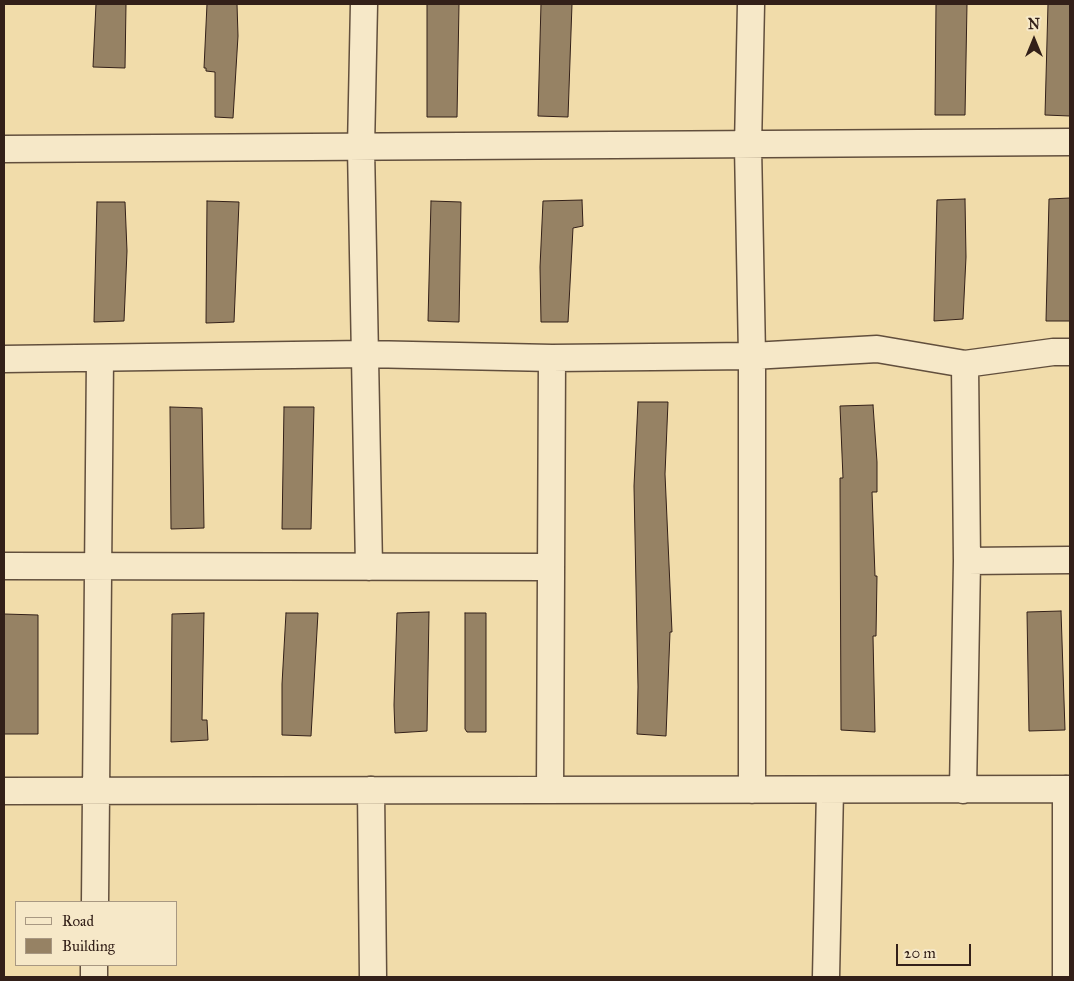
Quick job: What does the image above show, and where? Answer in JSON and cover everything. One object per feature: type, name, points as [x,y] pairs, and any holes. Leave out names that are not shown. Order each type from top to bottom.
[{"type":"street","points":[[364,4],[361,146],[369,567]]},
{"type":"street","points":[[751,4],[748,144],[752,356],[752,790]]},
{"type":"street","points":[[4,149],[1070,142]]},
{"type":"street","points":[[4,359],[365,354],[552,358],[752,356],[877,350],[965,364],[1054,352],[1070,352]]},
{"type":"street","points":[[95,901],[100,358]]},
{"type":"street","points":[[550,790],[552,358]]},
{"type":"street","points":[[963,790],[967,561],[965,364]]},
{"type":"street","points":[[967,561],[1070,560]]},
{"type":"street","points":[[4,566],[551,567]]},
{"type":"street","points":[[4,790],[1068,789],[1066,977]]},
{"type":"street","points":[[371,790],[373,977]]},
{"type":"street","points":[[826,977],[830,790]]},
{"type":"building","points":[[96,4],[126,4],[125,68],[93,67]]},
{"type":"building","points":[[207,4],[237,4],[238,36],[233,118],[215,117],[215,72],[206,71],[206,68],[204,68]]},
{"type":"building","points":[[427,4],[459,4],[457,117],[427,117]]},
{"type":"building","points":[[541,4],[572,4],[568,117],[538,116]]},
{"type":"building","points":[[936,4],[967,4],[965,115],[935,115]]},
{"type":"building","points":[[1048,4],[1070,4],[1070,116],[1045,115]]},
{"type":"building","points":[[1070,198],[1070,321],[1046,321],[1049,199]]},
{"type":"building","points":[[965,199],[966,257],[963,319],[934,321],[937,200]]},
{"type":"building","points":[[582,200],[583,226],[573,228],[568,322],[541,322],[540,267],[543,201]]},
{"type":"building","points":[[207,201],[239,202],[234,322],[206,323]]},
{"type":"building","points":[[431,201],[461,202],[459,322],[428,321]]},
{"type":"building","points":[[97,202],[125,202],[127,251],[124,321],[94,322]]},
{"type":"building","points":[[638,402],[668,402],[665,474],[672,632],[670,632],[666,736],[637,734],[638,687],[634,486]]},
{"type":"building","points":[[873,405],[877,462],[877,492],[872,492],[875,576],[877,576],[876,636],[873,636],[875,732],[841,730],[840,478],[843,478],[840,406]]},
{"type":"building","points":[[170,407],[202,408],[204,528],[171,529]]},
{"type":"building","points":[[284,407],[314,407],[311,529],[282,529]]},
{"type":"building","points":[[1061,611],[1065,730],[1029,731],[1027,612]]},
{"type":"building","points":[[429,612],[427,731],[395,733],[397,613]]},
{"type":"building","points":[[204,613],[202,720],[207,720],[208,740],[171,742],[172,614]]},
{"type":"building","points":[[286,613],[318,613],[311,736],[282,735],[282,684]]},
{"type":"building","points":[[465,613],[486,613],[486,732],[467,732],[465,729]]},
{"type":"building","points":[[4,614],[38,615],[38,734],[4,734]]}]
